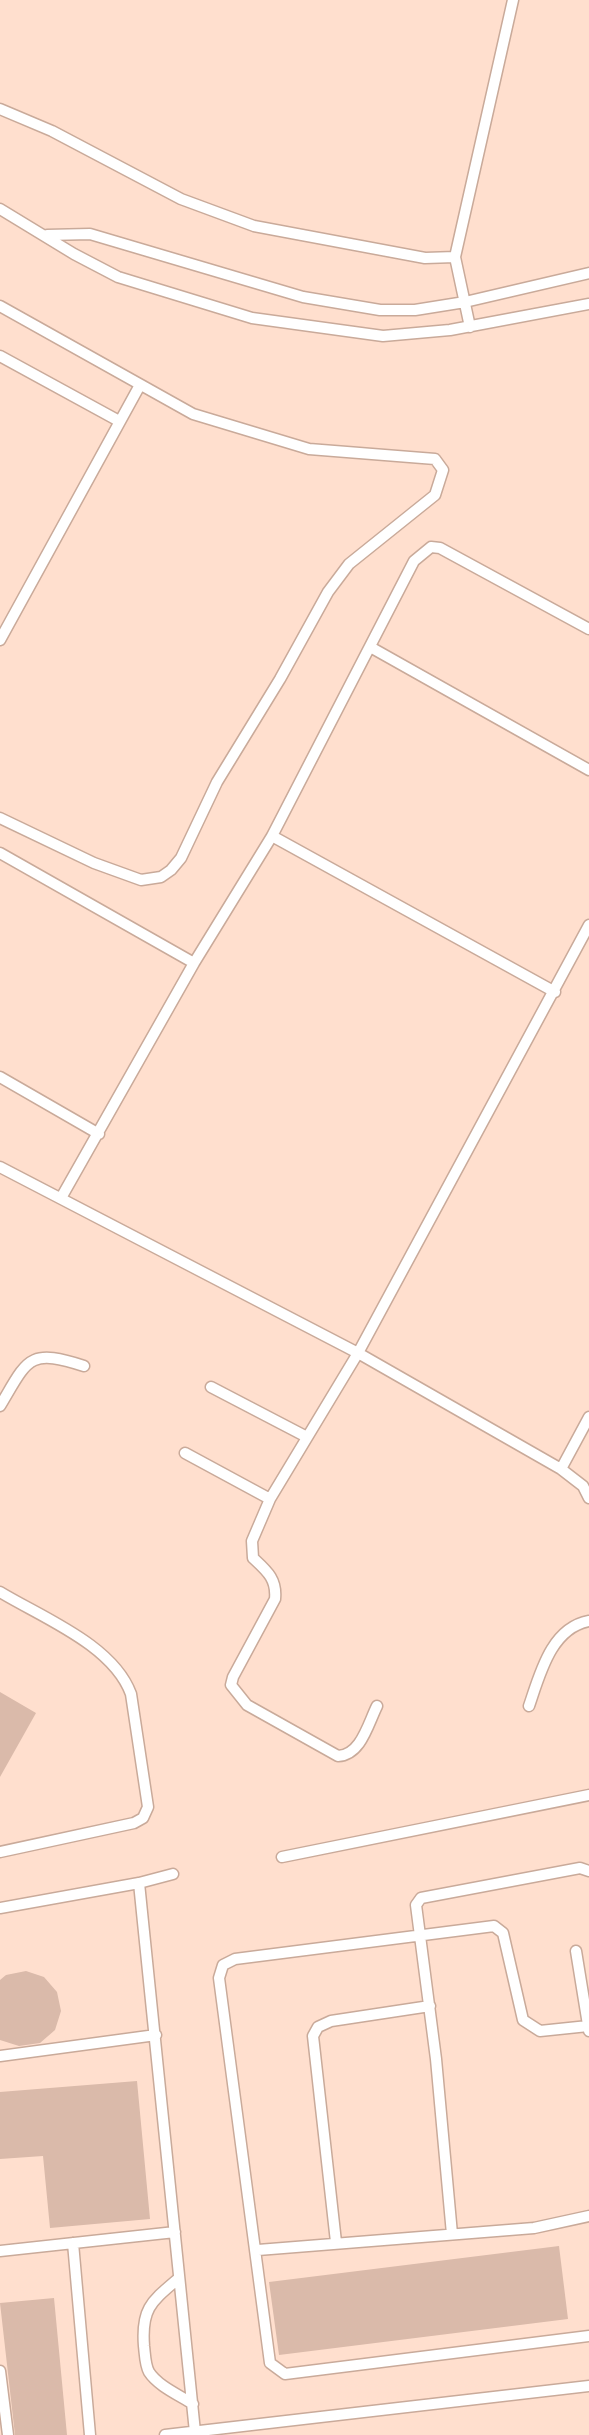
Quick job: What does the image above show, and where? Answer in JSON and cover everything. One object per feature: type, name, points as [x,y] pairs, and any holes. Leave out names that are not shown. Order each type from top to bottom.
[{"type":"lane","points":[[470,327],[455,257],[513,0]]},
{"type":"lane","points":[[0,109],[52,131],[181,199],[254,226],[425,258],[455,257]]},
{"type":"lane","points":[[0,209],[118,277],[251,318],[383,336],[470,327],[589,304]]},
{"type":"lane","points":[[47,235],[90,234],[303,297],[380,310],[415,310],[465,302],[589,273]]},
{"type":"lane","points":[[0,306],[193,414],[309,449],[435,459],[443,470],[435,495],[349,564],[328,592],[280,679],[217,782],[181,858],[172,870],[161,877],[141,880],[94,863],[0,818]]},
{"type":"lane","points":[[0,356],[119,421]]},
{"type":"lane","points":[[0,640],[140,385]]},
{"type":"lane","points":[[61,1198],[194,963],[272,836],[372,648],[414,561],[431,547],[440,548],[589,629]]},
{"type":"lane","points":[[372,648],[589,770]]},
{"type":"lane","points":[[272,836],[555,992]]},
{"type":"lane","points":[[0,853],[194,963]]},
{"type":"lane","points":[[377,1706],[356,1749],[347,1756],[338,1756],[247,1705],[234,1694],[231,1685],[233,1676],[275,1599],[276,1587],[272,1576],[253,1559],[251,1541],[270,1499],[305,1436],[358,1353],[589,925]]},
{"type":"lane","points":[[0,1077],[99,1134]]},
{"type":"lane","points":[[0,1167],[358,1353],[561,1469],[583,1486],[589,1498]]},
{"type":"lane","points":[[0,1406],[29,1362],[41,1356],[84,1366]]},
{"type":"lane","points":[[211,1387],[305,1436]]},
{"type":"lane","points":[[561,1469],[589,1417]]},
{"type":"lane","points":[[185,1453],[270,1499]]},
{"type":"lane","points":[[0,1592],[102,1653],[125,1677],[131,1694],[148,1807],[143,1818],[134,1823],[0,1852]]},
{"type":"lane","points":[[529,1706],[543,1664],[559,1637],[589,1620]]},
{"type":"lane","points":[[282,1857],[589,1795]]},
{"type":"lane","points":[[452,2234],[430,2006],[416,1906],[421,1898],[580,1868],[589,1871]]},
{"type":"lane","points":[[0,1908],[139,1884],[173,1874]]},
{"type":"lane","points":[[139,1884],[195,2432]]},
{"type":"lane","points":[[588,2026],[540,2031],[523,2020],[503,1933],[498,1926],[235,1959],[223,1965],[219,1978],[258,2250],[270,2363],[285,2374],[589,2336]]},
{"type":"lane","points":[[576,1951],[589,2032]]},
{"type":"lane","points":[[336,2242],[313,2036],[318,2027],[331,2021],[430,2006]]},
{"type":"lane","points":[[0,2056],[156,2035]]},
{"type":"lane","points":[[258,2250],[534,2228],[589,2217]]},
{"type":"lane","points":[[0,2250],[175,2232]]},
{"type":"lane","points":[[73,2243],[90,2435]]},
{"type":"lane","points":[[179,2278],[153,2300],[145,2313],[145,2356],[148,2370],[156,2380],[192,2404]]},
{"type":"lane","points":[[0,2371],[8,2435]]},
{"type":"lane","points":[[165,2435],[589,2386]]},
{"type":"shaded area","points":[[0,0],[589,0],[589,2435],[0,2435]]},
{"type":"building","points":[[0,1692],[36,1713],[0,1777]]},
{"type":"building","points":[[26,1971],[44,1977],[57,1992],[61,2011],[55,2030],[40,2043],[19,2046],[0,2040],[0,1980],[6,1975]]},
{"type":"building","points":[[137,2081],[150,2219],[50,2228],[43,2156],[0,2159],[0,2092]]},
{"type":"building","points":[[559,2246],[568,2319],[279,2355],[269,2282]]},
{"type":"building","points":[[54,2298],[67,2435],[15,2435],[0,2303]]}]
